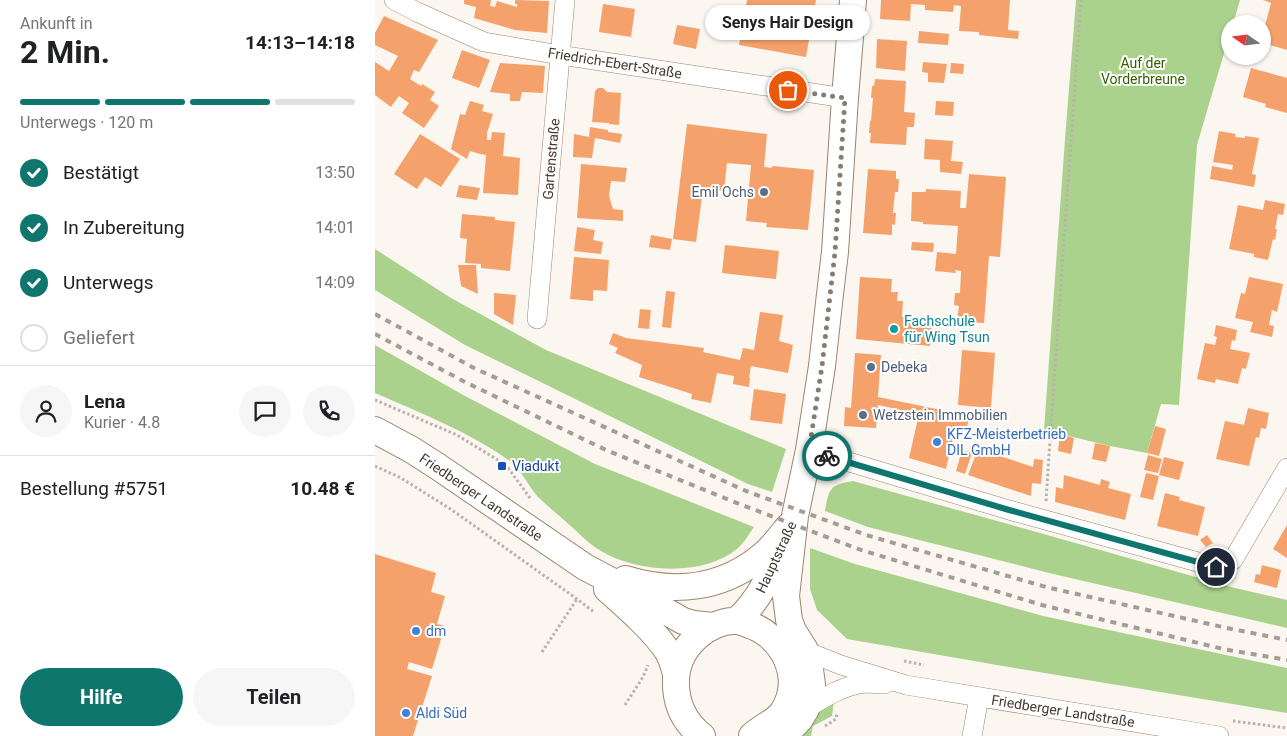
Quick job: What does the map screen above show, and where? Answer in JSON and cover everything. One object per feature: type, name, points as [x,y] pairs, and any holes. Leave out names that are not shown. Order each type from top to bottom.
[{"type":"main road","name":"Hauptstraße","points":[[725,623],[746,613],[763,588],[791,522],[809,450],[822,366],[835,252],[853,0]]},
{"type":"main road","name":"Friedberger Landstraße","points":[[375,430],[437,466],[585,567],[683,620],[694,624],[725,623],[752,625],[771,637],[782,649],[787,660],[792,684],[789,698],[781,713],[774,721],[752,736]]},
{"type":"main road","name":"Hauptstraße","points":[[791,522],[786,596],[789,620],[805,650]]},
{"type":"main road","points":[[585,567],[641,584],[660,587],[679,587],[715,582],[740,572],[763,555],[791,522]]},
{"type":"main road","name":"Friedberger Landstraße","points":[[585,567],[655,636],[670,655],[676,674]]},
{"type":"main road","name":"Friedberger Landstraße","points":[[702,736],[695,730],[681,710],[676,692],[676,674],[679,662],[693,640],[702,632],[725,623]]},
{"type":"main road","name":"Friedberger Landstraße","points":[[784,736],[800,719],[810,697],[812,686],[809,662],[805,650]]},
{"type":"street","name":"Friedrich-Ebert-Straße","points":[[394,0],[484,42],[845,98]]},
{"type":"street","name":"Gartenstraße","points":[[537,319],[565,0]]},
{"type":"street","points":[[809,450],[1045,520],[1216,567],[1233,560],[1287,468]]},
{"type":"street","name":"Friedberger Landstraße","points":[[771,637],[841,665],[906,685]]},
{"type":"street","name":"Friedberger Landstraße","points":[[806,708],[840,690],[864,683],[906,685],[1219,736]]},
{"type":"street","points":[[972,736],[979,697]]},
{"type":"path","points":[[1045,520],[1051,410],[1081,0]]},
{"type":"path","points":[[375,400],[457,435],[506,465],[530,498],[537,504]]},
{"type":"path","points":[[375,466],[401,478],[452,510],[597,614]]},
{"type":"path","points":[[542,652],[577,599]]},
{"type":"path","points":[[625,706],[643,677],[648,663]]},
{"type":"green space","name":"Auf der Vorderbreune","points":[[1076,0],[1240,0],[1236,15],[1221,15],[1221,64],[1197,145],[1179,405],[1161,404],[1147,453],[1044,430]]},
{"type":"green space","points":[[375,249],[451,298],[546,350],[786,449],[772,492],[748,484],[465,345],[375,290]]},
{"type":"green space","points":[[375,345],[465,396],[595,464],[754,527],[738,548],[724,557],[708,564],[690,567],[671,569],[633,564],[601,551],[544,503],[510,461],[461,432],[375,393]]},
{"type":"green space","points":[[853,481],[1231,587],[1287,600],[1287,628],[1049,573],[868,527],[825,511],[831,489],[839,484]]},
{"type":"green space","points":[[810,548],[855,564],[1043,616],[1287,668],[1287,713],[847,639],[817,610],[810,589]]},
{"type":"green space","points":[[834,701],[832,716],[813,726],[811,736],[791,736],[808,719]]},
{"type":"building","points":[[464,0],[491,0],[490,6],[495,7],[497,1],[517,7],[515,0],[549,1],[547,33],[515,30],[474,18],[476,7],[464,4]]},
{"type":"building","points":[[747,0],[816,0],[806,57],[739,45]]},
{"type":"building","points":[[881,0],[1010,0],[1008,30],[1019,31],[1018,39],[979,35],[979,32],[959,31],[961,6],[954,5],[953,12],[925,10],[925,5],[911,4],[910,21],[880,19]]},
{"type":"building","points":[[1263,0],[1287,0],[1287,50],[1271,45],[1271,15],[1268,15],[1271,3]]},
{"type":"building","points":[[603,4],[635,9],[631,37],[599,32]]},
{"type":"building","points":[[384,16],[438,40],[419,72],[414,70],[410,79],[435,92],[430,100],[439,106],[424,128],[402,113],[409,103],[399,96],[391,107],[375,95],[375,62],[389,71],[398,56],[375,45],[375,33]]},
{"type":"building","points":[[677,25],[700,29],[696,49],[673,44]]},
{"type":"building","points":[[919,31],[949,34],[948,45],[918,43]]},
{"type":"building","points":[[877,39],[907,41],[905,71],[876,68]]},
{"type":"building","points":[[462,50],[490,60],[479,88],[452,78]]},
{"type":"building","points":[[923,62],[947,64],[944,83],[928,82],[928,73],[922,72]]},
{"type":"building","points":[[500,63],[545,66],[543,93],[522,92],[520,101],[510,101],[510,94],[490,92]]},
{"type":"building","points":[[951,63],[964,64],[963,74],[950,73]]},
{"type":"building","points":[[1251,68],[1287,78],[1287,113],[1265,107],[1266,104],[1243,97]]},
{"type":"building","points":[[875,79],[906,81],[904,112],[915,113],[914,127],[907,127],[906,145],[870,143],[871,133],[869,133],[873,98],[871,98]]},
{"type":"building","points":[[598,88],[603,88],[607,92],[621,93],[619,125],[592,122],[595,91]]},
{"type":"building","points":[[470,101],[484,105],[482,111],[493,114],[487,133],[487,140],[491,140],[492,132],[505,133],[503,156],[520,158],[518,195],[483,193],[486,155],[470,151],[467,159],[451,149],[460,114],[465,115]]},
{"type":"building","points":[[936,101],[954,102],[953,116],[935,115]]},
{"type":"building","points":[[687,124],[767,134],[764,167],[814,170],[808,230],[766,227],[767,223],[746,221],[751,165],[727,163],[724,191],[703,189],[696,242],[673,239]]},
{"type":"building","points":[[590,127],[622,134],[620,143],[595,138],[592,158],[573,157],[574,134],[589,137]]},
{"type":"building","points":[[1219,131],[1236,134],[1235,137],[1259,138],[1252,174],[1256,175],[1254,187],[1210,179],[1212,166],[1232,170],[1233,165],[1213,162]]},
{"type":"building","points":[[420,134],[460,159],[441,187],[425,177],[417,189],[394,174]]},
{"type":"building","points":[[925,139],[953,141],[951,161],[963,162],[961,174],[940,172],[940,160],[924,159]]},
{"type":"building","points":[[581,164],[627,168],[625,182],[611,181],[609,196],[613,209],[623,210],[623,221],[577,218]]},
{"type":"building","points":[[868,169],[896,171],[896,179],[899,179],[898,192],[895,192],[893,213],[896,213],[895,225],[892,224],[892,235],[863,233]]},
{"type":"building","points":[[969,174],[1006,177],[1000,257],[989,256],[984,323],[957,321],[959,306],[954,305],[955,293],[960,293],[961,271],[955,270],[956,273],[935,271],[937,252],[956,254],[958,226],[923,224],[923,222],[911,221],[912,192],[926,192],[926,189],[961,191],[960,208],[966,208]]},
{"type":"building","points":[[459,185],[480,188],[477,200],[456,197]]},
{"type":"building","points":[[1265,200],[1285,204],[1283,215],[1278,214],[1275,240],[1273,239],[1268,260],[1254,257],[1254,254],[1229,249],[1238,205],[1263,210]]},
{"type":"building","points":[[462,214],[495,217],[495,220],[515,222],[510,271],[481,268],[481,264],[465,263],[467,239],[460,238]]},
{"type":"building","points":[[577,227],[595,230],[593,240],[603,242],[601,254],[574,251]]},
{"type":"building","points":[[651,235],[672,239],[670,250],[649,247]]},
{"type":"building","points":[[912,242],[934,243],[933,252],[911,250]]},
{"type":"building","points":[[725,245],[779,251],[776,279],[722,273]]},
{"type":"building","points":[[574,257],[609,260],[607,291],[593,290],[593,301],[570,299]]},
{"type":"building","points":[[458,265],[476,265],[478,294],[461,286]]},
{"type":"building","points":[[860,277],[892,279],[891,292],[898,292],[897,301],[903,301],[902,317],[932,319],[930,346],[856,339]]},
{"type":"building","points":[[1249,277],[1283,284],[1277,312],[1272,310],[1269,325],[1274,326],[1272,337],[1250,332],[1253,322],[1235,318],[1241,293],[1245,294]]},
{"type":"building","points":[[666,291],[675,292],[671,328],[662,327]]},
{"type":"building","points":[[494,293],[516,295],[513,325],[494,314]]},
{"type":"building","points":[[640,309],[651,310],[649,329],[638,328]]},
{"type":"building","points":[[760,312],[783,315],[779,341],[793,345],[788,373],[751,366],[749,387],[733,384],[734,376],[717,373],[711,403],[691,399],[692,394],[639,377],[642,365],[615,353],[618,348],[609,344],[613,333],[626,338],[704,348],[703,352],[740,360],[743,348],[754,350]]},
{"type":"building","points":[[1216,325],[1237,330],[1235,341],[1232,340],[1230,349],[1250,353],[1246,369],[1242,368],[1238,384],[1216,379],[1215,383],[1197,379],[1205,343],[1215,345],[1217,337],[1214,336]]},
{"type":"building","points":[[962,350],[995,353],[991,408],[958,405]]},
{"type":"building","points":[[855,353],[881,355],[878,397],[970,416],[966,430],[955,428],[946,469],[909,458],[919,414],[878,405],[876,428],[844,426],[845,407],[851,408]]},
{"type":"building","points":[[754,389],[786,394],[782,424],[750,420]]},
{"type":"building","points":[[1248,408],[1269,413],[1266,429],[1261,428],[1259,438],[1256,437],[1249,466],[1216,459],[1225,421],[1244,425]]},
{"type":"building","points":[[1155,426],[1166,429],[1159,456],[1147,453]]},
{"type":"building","points":[[1060,434],[1074,438],[1071,454],[1058,451]]},
{"type":"building","points":[[1095,443],[1110,446],[1106,462],[1092,459]]},
{"type":"building","points":[[989,447],[997,450],[997,455],[1033,467],[1034,459],[1043,460],[1041,484],[1032,483],[1031,496],[968,475],[978,449],[987,452]]},
{"type":"building","points":[[962,450],[972,453],[965,474],[956,471]]},
{"type":"building","points":[[1148,455],[1162,459],[1158,473],[1144,470]]},
{"type":"building","points":[[1164,457],[1184,462],[1179,480],[1159,475]]},
{"type":"building","points":[[1146,473],[1159,476],[1153,500],[1140,497]]},
{"type":"building","points":[[1064,475],[1100,485],[1101,479],[1110,482],[1108,488],[1131,494],[1125,520],[1055,502],[1056,487],[1063,489]]},
{"type":"building","points":[[1165,493],[1180,497],[1179,500],[1205,507],[1198,536],[1157,526]]},
{"type":"building","points":[[1287,525],[1287,558],[1273,549]]},
{"type":"building","points":[[1207,535],[1213,543],[1206,547],[1200,540]]},
{"type":"building","points":[[375,554],[436,573],[431,592],[445,596],[437,624],[445,626],[432,669],[409,662],[407,669],[432,676],[413,736],[375,736]]},
{"type":"building","points":[[1262,565],[1281,570],[1277,588],[1254,582],[1256,574],[1260,575]]},
{"type":"railway","points":[[375,314],[474,368],[746,491],[866,535],[1046,587],[1287,640]]},
{"type":"railway","points":[[375,334],[465,382],[606,450],[742,505],[861,550],[1042,605],[1223,649],[1287,660]]},
{"type":"way so far","points":[[788,90],[845,98],[835,252],[822,366],[809,450],[827,456]]},
{"type":"place","name":"Senys Hair Design","points":[[788,90]]},
{"type":"place","name":"Emil Ochs","points":[[764,192]]},
{"type":"place","name":"Fachschule für Wing Tsun","points":[[894,329]]},
{"type":"place","name":"Debeka","points":[[871,367]]},
{"type":"place","name":"Wetzstein Immobilien","points":[[863,415]]},
{"type":"place","name":"KFZ-Meisterbetrieb DIL GmbH","points":[[937,442]]},
{"type":"place","name":"Viadukt","points":[[502,466]]},
{"type":"place","name":"dm","points":[[416,631]]},
{"type":"place","name":"Aldi Süd","points":[[406,713]]},
{"type":"route","points":[[827,456],[1009,510],[1216,567]]}]
